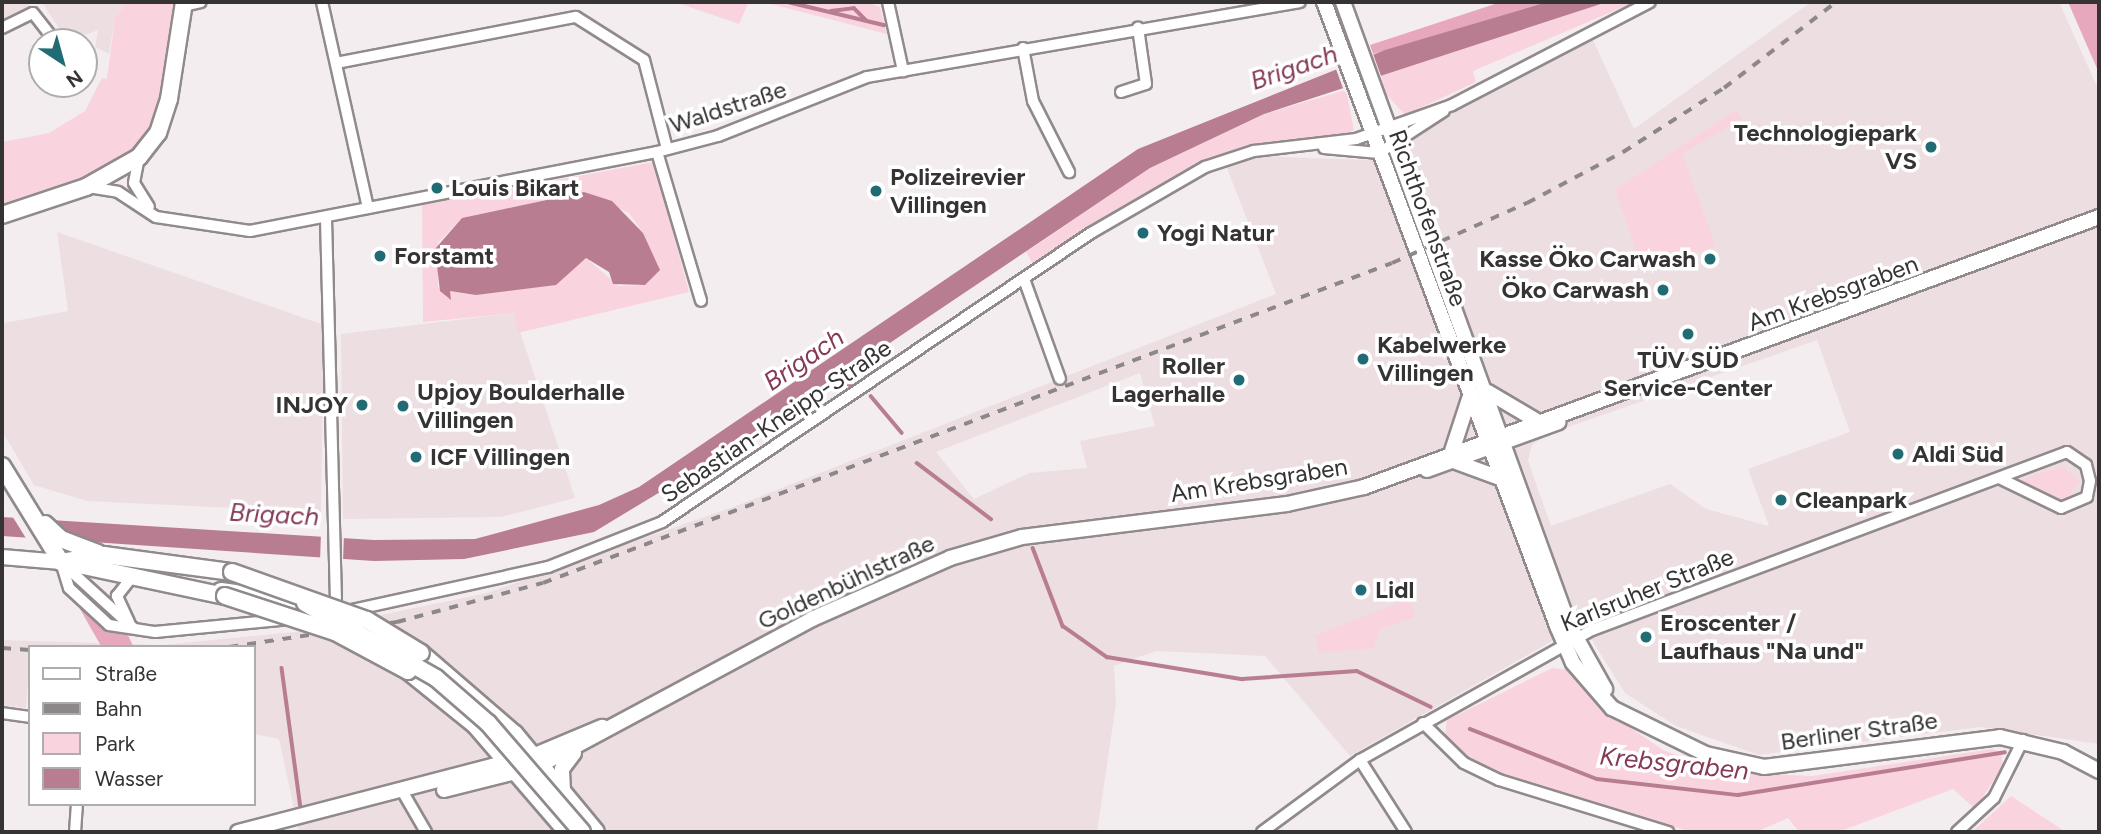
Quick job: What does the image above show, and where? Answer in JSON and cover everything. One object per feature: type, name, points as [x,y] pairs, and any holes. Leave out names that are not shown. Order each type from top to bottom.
[{"type":"main road","points":[[2,215],[86,187],[139,157],[158,133],[169,99],[184,4]]},
{"type":"main road","points":[[2,466],[61,562],[209,590],[228,584],[305,603],[436,678],[488,723],[582,832]]},
{"type":"main road","points":[[29,507],[69,543],[104,555],[210,569],[228,584],[335,632],[408,671],[514,766],[567,832]]},
{"type":"main road","points":[[61,562],[104,555]]},
{"type":"main road","points":[[228,584],[367,620],[421,653],[538,760],[596,832]]},
{"type":"street","points":[[184,4],[201,2]]},
{"type":"street","points":[[322,2],[368,208]]},
{"type":"street","points":[[888,2],[903,71]]},
{"type":"street","name":"Waldstraße","points":[[86,187],[118,192],[144,212],[228,231],[326,219],[718,136],[839,86],[903,71],[1138,28],[1300,2]]},
{"type":"street","name":"Richthofenstraße","points":[[1324,2],[1487,445]]},
{"type":"street","name":"Richthofenstraße","points":[[1343,2],[1504,439]]},
{"type":"street","name":"Sebastian-Kneipp-Straße","points":[[1318,147],[1373,133],[1452,105],[1650,2]]},
{"type":"street","points":[[2,29],[34,7],[47,28]]},
{"type":"street","points":[[336,64],[576,17],[644,60],[662,150],[701,301]]},
{"type":"street","points":[[1121,92],[1146,84],[1138,28]]},
{"type":"street","points":[[1023,48],[1033,101],[1069,172]]},
{"type":"street","name":"Sebastian-Kneipp-Straße","points":[[132,627],[155,632],[336,614],[548,566],[662,522],[1024,279],[1205,167],[1254,151],[1318,147],[1379,153],[1395,146],[1452,105]]},
{"type":"street","name":"Waldstraße","points":[[139,157],[136,193],[166,217]]},
{"type":"street","name":"Am Krebsgraben","points":[[1106,524],[1287,504],[1416,470],[2099,216]]},
{"type":"street","points":[[326,219],[334,353],[333,573],[336,614]]},
{"type":"street","points":[[1024,279],[1060,379]]},
{"type":"street","points":[[1487,391],[1537,421]]},
{"type":"street","points":[[1470,397],[1454,457],[1500,478]]},
{"type":"street","name":"Am Krebsgraben","points":[[1504,439],[1537,421],[1582,409]]},
{"type":"street","name":"Berliner Straße","points":[[1504,439],[1570,643]]},
{"type":"street","name":"Berliner Straße","points":[[1487,445],[1570,643],[1598,681],[1629,715],[1706,754],[1764,767],[1966,738],[2023,740],[2099,771]]},
{"type":"street","name":"Karlsruher Straße","points":[[1262,832],[1360,760],[1451,706],[1570,643],[2067,452],[2086,465],[2090,481],[2087,497],[2061,508],[2001,479]]},
{"type":"street","name":"Goldenbühlstraße","points":[[538,760],[620,721],[812,619],[950,558],[1022,537],[1106,524]]},
{"type":"street","points":[[2,557],[61,562],[132,627]]},
{"type":"street","points":[[132,577],[117,596],[132,627]]},
{"type":"street","points":[[2,713],[28,717]]},
{"type":"street","name":"Goldenbühlstraße","points":[[538,760],[577,749],[620,721]]},
{"type":"street","points":[[1423,723],[1464,763],[1499,780],[1668,832]]},
{"type":"street","points":[[472,772],[487,755],[487,739]]},
{"type":"street","points":[[1957,832],[1994,799],[2023,740]]},
{"type":"street","points":[[563,790],[562,769],[577,749]]},
{"type":"street","points":[[1360,760],[1406,832]]},
{"type":"street","points":[[404,794],[472,772],[514,766]]},
{"type":"street","points":[[238,832],[268,829],[514,766]]},
{"type":"street","points":[[404,794],[426,832]]},
{"type":"street","points":[[75,832],[77,806]]},
{"type":"shaded area","points":[[2,2],[27,2],[31,8],[2,23]]},
{"type":"shaded area","points":[[42,2],[128,2],[115,17],[109,54],[98,48],[98,28],[59,28]]},
{"type":"shaded area","points":[[1501,2],[1547,2],[1373,54],[1370,45]]},
{"type":"shaded area","points":[[1811,2],[2059,2],[2099,91],[2099,744],[1981,727],[1759,755],[1676,726],[1625,693],[1582,624],[1350,756],[1265,656],[1156,651],[1114,666],[1116,704],[1097,832],[299,832],[279,739],[256,734],[256,645],[162,645],[304,631],[487,593],[736,506],[1276,294],[1225,163],[1256,156],[1368,160],[1392,155],[1465,104],[1593,40],[1634,129]],"holes":[[[1817,340],[1850,432],[1748,469],[1769,526],[1706,509],[1670,484],[1551,526],[1528,461],[1532,445],[1551,433]],[[1140,373],[1155,426],[1080,441],[1087,468],[1029,473],[974,499],[936,452]]]},
{"type":"shaded area","points":[[2068,2],[2099,2],[2099,73]]},
{"type":"shaded area","points":[[57,232],[324,325],[321,512],[87,501],[34,485],[2,431],[2,311],[4,323],[68,311]]},
{"type":"shaded area","points":[[514,313],[575,498],[501,517],[343,519],[341,334]]},
{"type":"shaded area","points":[[76,602],[128,635],[133,645],[100,645]]},
{"type":"shaded area","points":[[2,640],[162,645],[28,645],[26,708],[2,705]]},
{"type":"green space","points":[[128,2],[177,2],[174,44],[150,128],[131,153],[86,181],[2,209],[2,142],[49,133],[85,111],[92,98],[98,98],[98,86],[102,78],[107,79],[115,17]]},
{"type":"green space","points":[[675,2],[749,2],[739,24]]},
{"type":"green space","points":[[763,2],[866,2],[880,7],[887,34]]},
{"type":"green space","points":[[1607,2],[1635,2],[1473,71],[1476,82],[1405,115],[1385,93],[1381,76]]},
{"type":"green space","points":[[1346,90],[1354,130],[1318,147],[1224,159],[1036,270],[1026,252],[1150,168],[1264,114]]},
{"type":"green space","points":[[1737,109],[1742,119],[1682,154],[1716,246],[1643,270],[1615,190]]},
{"type":"green space","points":[[654,162],[689,292],[518,333],[514,313],[423,322],[422,205]],"holes":[[[584,192],[629,213],[643,233],[658,272],[645,285],[619,286],[586,258],[546,286],[478,294],[450,291],[448,296],[438,287],[438,243],[462,218]]]},
{"type":"green space","points":[[2062,466],[2080,481],[2066,501],[2020,480]]},
{"type":"green space","points":[[1409,599],[1415,617],[1380,629],[1374,648],[1319,653],[1315,635]]},
{"type":"green space","points":[[1552,668],[1568,670],[1600,707],[1663,750],[1724,772],[1812,776],[1992,749],[2001,752],[2003,766],[1975,809],[1953,789],[1838,832],[1799,832],[1788,818],[1756,832],[1691,832],[1504,775],[1466,760],[1445,735],[1447,720]]},
{"type":"green space","points":[[2011,796],[2066,832],[1972,832]]},
{"type":"water","points":[[1547,2],[1607,2],[1264,114],[1150,168],[741,443],[594,532],[464,559],[374,561],[2,536],[2,517],[374,540],[475,539],[599,505],[639,487],[1138,149],[1385,50]]},
{"type":"water","points":[[584,192],[612,201],[643,233],[660,270],[645,285],[613,284],[609,272],[586,258],[556,285],[476,295],[450,291],[451,300],[440,291],[435,249],[462,218]]},
{"type":"pier","points":[[1372,51],[1382,79],[1345,93],[1334,65]]},
{"type":"pier","points":[[11,514],[47,514],[58,540],[27,540]]},
{"type":"pier","points":[[321,533],[344,534],[343,563],[320,562]]},
{"type":"waterway","points":[[788,2],[884,25]]},
{"type":"waterway","points":[[831,11],[854,8],[866,20]]},
{"type":"waterway","name":"Krebsgraben","points":[[832,378],[850,385]]},
{"type":"waterway","name":"Krebsgraben","points":[[871,396],[902,433]]},
{"type":"waterway","name":"Krebsgraben","points":[[917,463],[991,519]]},
{"type":"waterway","name":"Krebsgraben","points":[[1033,548],[1063,626],[1107,657],[1242,679],[1357,671],[1431,707]]},
{"type":"waterway","points":[[282,668],[301,809]]},
{"type":"waterway","name":"Krebsgraben","points":[[1470,729],[1597,779],[1738,795],[2005,752]]},
{"type":"railway","points":[[242,645],[397,622],[543,583],[1392,263],[1527,203],[1623,152],[1724,88],[1836,2]]},
{"type":"railway","points":[[2,648],[28,650]]},
{"type":"place","name":"Technologiepark VS","points":[[1931,147]]},
{"type":"place","name":"Louis Bikart","points":[[437,188]]},
{"type":"place","name":"Polizeirevier Villingen","points":[[876,191]]},
{"type":"place","name":"Yogi Natur","points":[[1143,233]]},
{"type":"place","name":"Forstamt","points":[[380,256]]},
{"type":"place","name":"Kasse Öko Carwash","points":[[1710,259]]},
{"type":"place","name":"Öko Carwash","points":[[1663,290]]},
{"type":"place","name":"TÜV SÜD Service-Center","points":[[1688,334]]},
{"type":"place","name":"Kabelwerke Villingen","points":[[1363,359]]},
{"type":"place","name":"Roller Lagerhalle","points":[[1239,380]]},
{"type":"place","name":"INJOY","points":[[362,405]]},
{"type":"place","name":"Upjoy Boulderhalle Villingen","points":[[403,406]]},
{"type":"place","name":"Aldi Süd","points":[[1898,454]]},
{"type":"place","name":"ICF Villingen","points":[[416,457]]},
{"type":"place","name":"Cleanpark","points":[[1781,500]]},
{"type":"place","name":"Lidl","points":[[1361,590]]},
{"type":"place","name":"Eroscenter / Laufhaus \"Na und\"","points":[[1646,637]]},
{"type":"water label","name":"Brigach","points":[[1294,68]]},
{"type":"water label","name":"Brigach","points":[[804,360]]},
{"type":"water label","name":"Brigach","points":[[274,515]]}]
